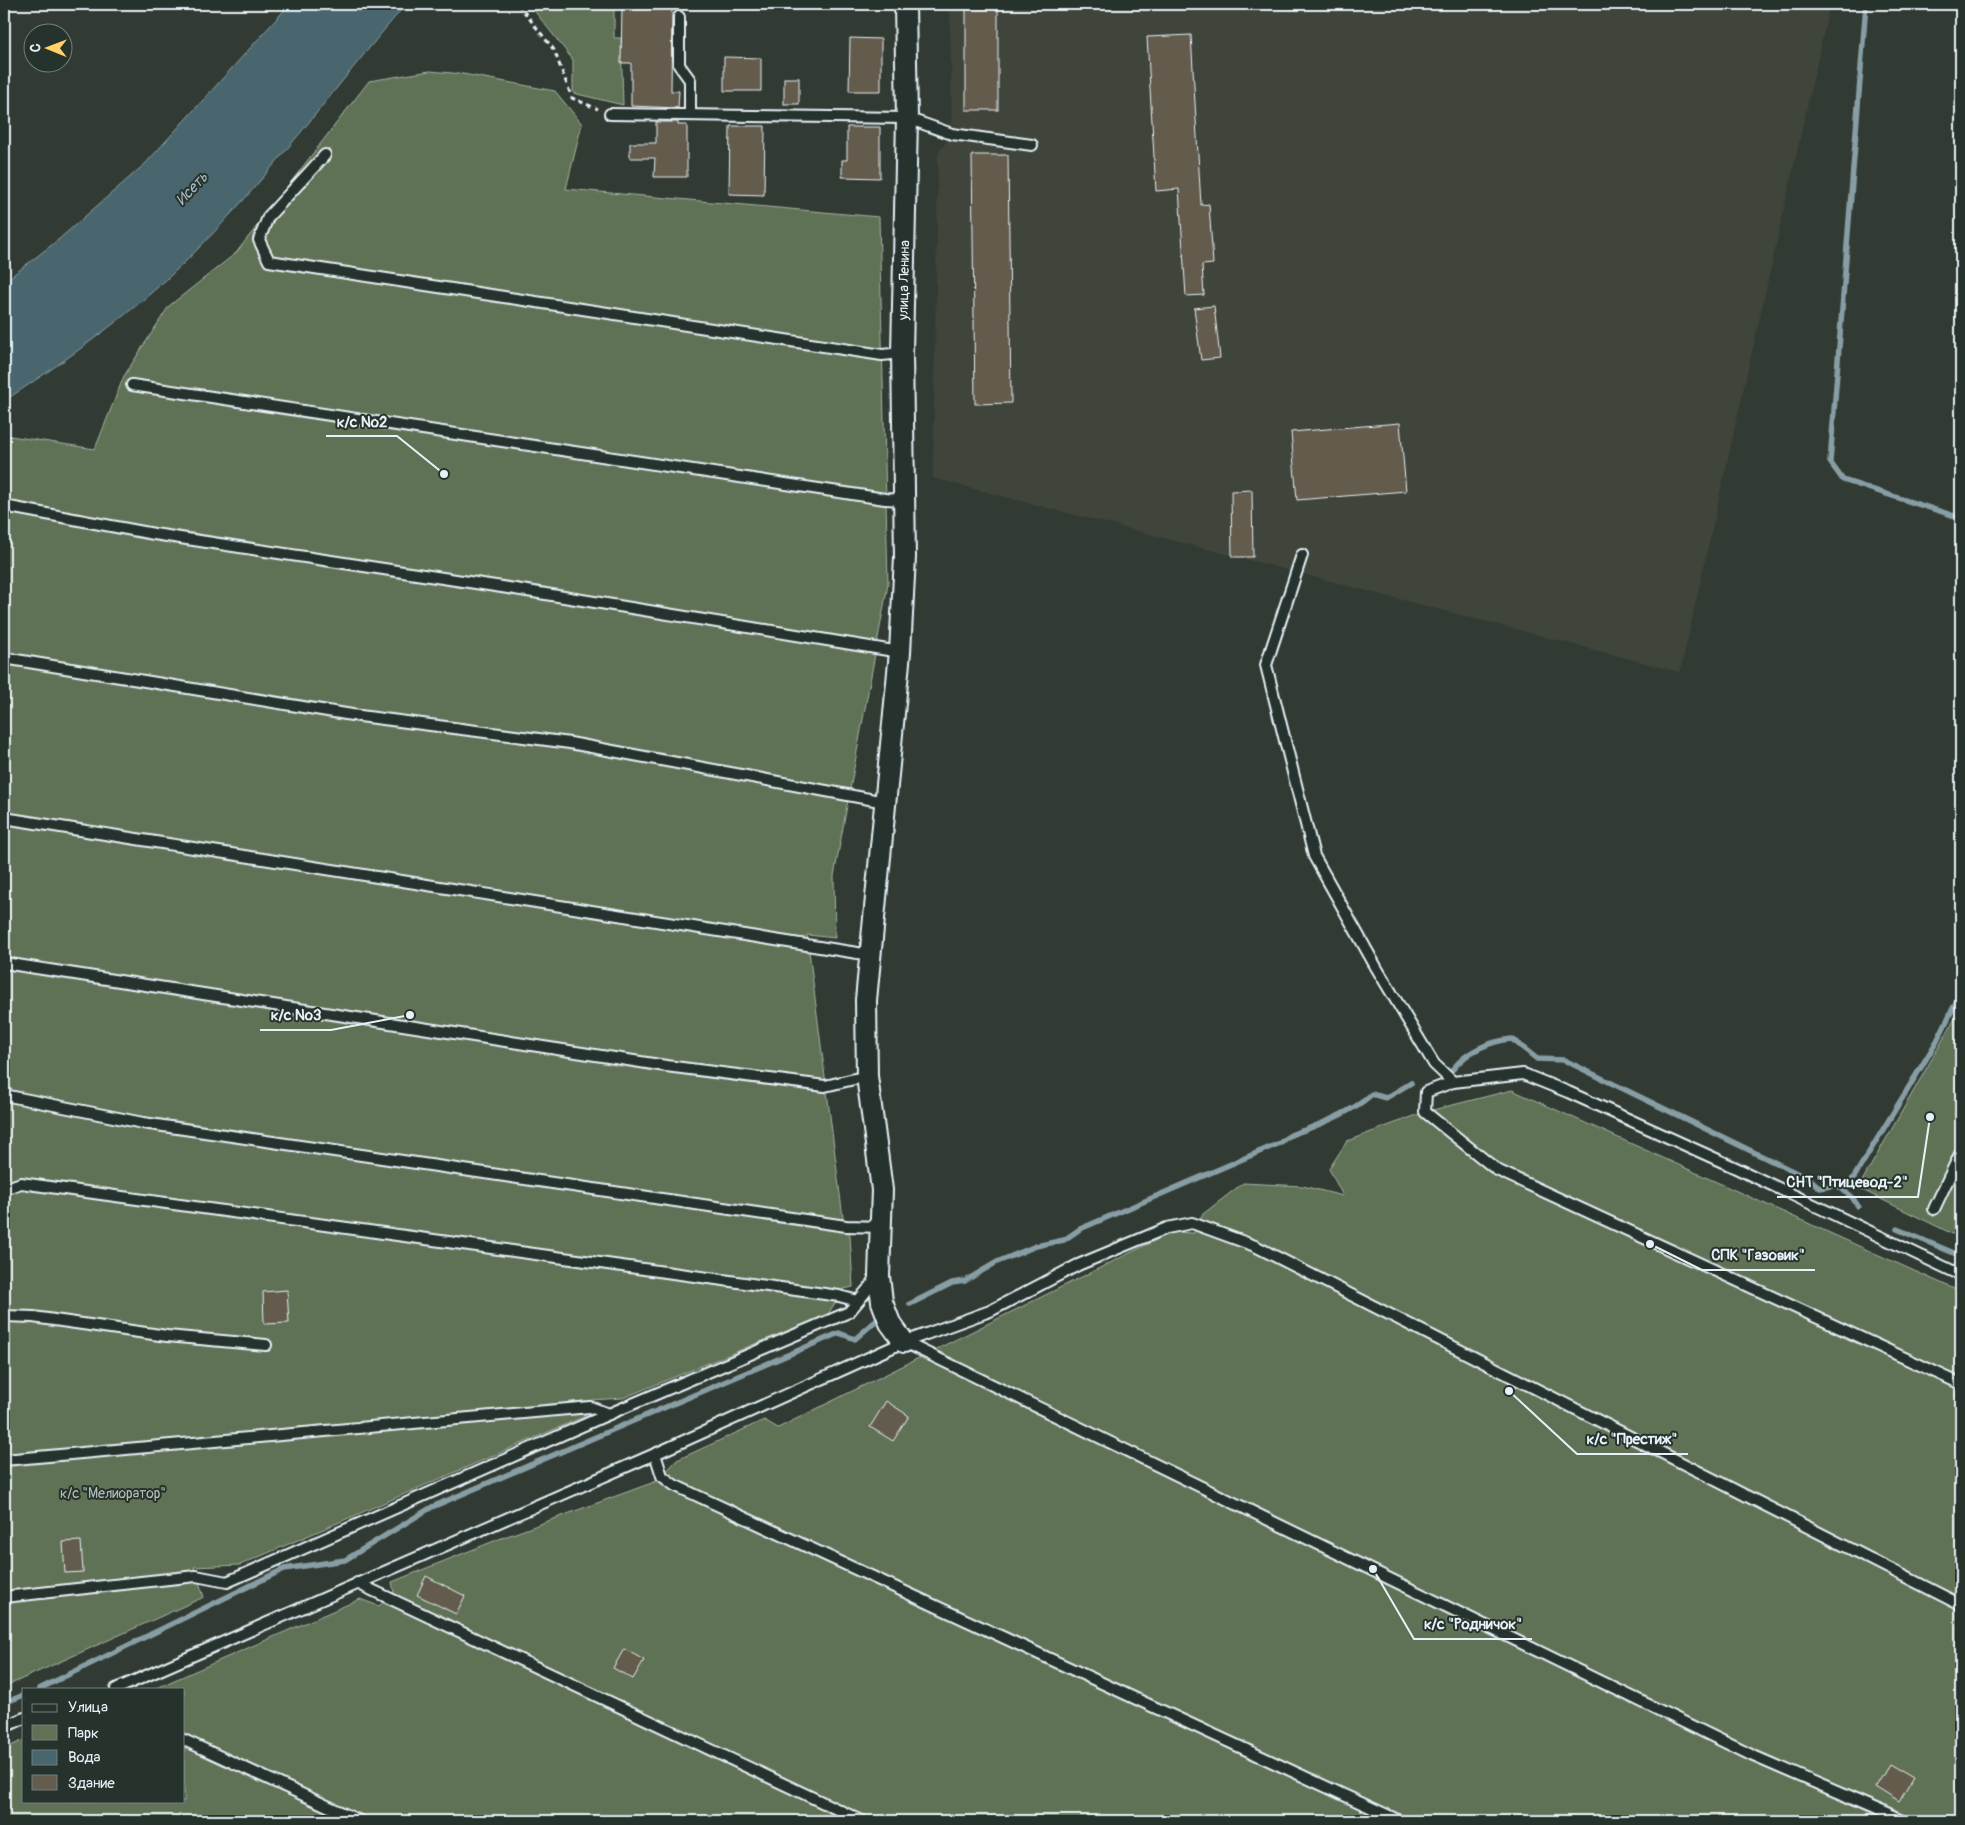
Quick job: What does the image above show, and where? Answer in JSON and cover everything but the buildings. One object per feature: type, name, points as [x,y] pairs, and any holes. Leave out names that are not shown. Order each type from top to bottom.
[{"type":"street","name":"улица Ленина","points":[[904,1342],[890,1323],[882,1302],[879,1276],[882,1190],[867,1076],[866,1000],[900,652],[905,557],[902,353],[907,118],[905,4]]},
{"type":"lane","points":[[679,16],[679,65],[690,80],[690,115]]},
{"type":"lane","points":[[610,114],[907,118],[952,134],[1032,145]]},
{"type":"lane","points":[[326,155],[268,217],[259,240],[270,261],[882,355],[902,353]]},
{"type":"lane","points":[[132,384],[885,500],[904,500]]},
{"type":"lane","points":[[4,506],[154,534],[515,589],[900,652]]},
{"type":"lane","points":[[1302,555],[1266,664],[1314,856],[1376,967],[1434,1064],[1453,1082]]},
{"type":"lane","points":[[4,658],[352,715],[570,744],[885,802]]},
{"type":"lane","points":[[4,818],[870,955]]},
{"type":"lane","points":[[4,963],[685,1068],[825,1086],[867,1076]]},
{"type":"lane","points":[[1961,1275],[1736,1168],[1568,1092],[1523,1074],[1453,1082],[1426,1092],[1425,1112],[1497,1170],[1961,1384]]},
{"type":"lane","points":[[4,1095],[153,1124],[846,1226],[881,1227]]},
{"type":"lane","points":[[1934,1210],[1961,1152]]},
{"type":"lane","points":[[4,1189],[21,1183],[839,1296],[858,1301]]},
{"type":"lane","points":[[118,1688],[655,1454],[904,1342],[990,1310],[1078,1266],[1167,1228],[1198,1225],[1256,1246],[1961,1605]]},
{"type":"lane","points":[[4,1597],[196,1576],[227,1582],[609,1414],[849,1312],[879,1276]]},
{"type":"lane","points":[[4,1316],[33,1317],[167,1336],[266,1345]]},
{"type":"lane","points":[[904,1342],[1751,1755],[1904,1821]]},
{"type":"lane","points":[[4,1460],[590,1407],[609,1414]]},
{"type":"lane","points":[[655,1454],[662,1476],[674,1485],[1400,1821]]},
{"type":"lane","points":[[357,1584],[862,1821]]},
{"type":"lane","points":[[4,1727],[22,1719]]},
{"type":"lane","points":[[185,1740],[360,1821]]},
{"type":"path","points":[[518,4],[554,50],[572,98],[610,114]]},
{"type":"shaded area","points":[[950,4],[1830,4],[1680,672],[933,478],[938,153],[952,134]]},
{"type":"green space","points":[[529,4],[614,4],[614,38],[621,38],[623,105],[573,93],[573,60]]},
{"type":"green space","name":"к/с \"Мелиоратор\"","points":[[430,71],[463,74],[555,91],[582,124],[566,189],[879,217],[888,584],[834,876],[835,938],[807,935],[843,1218],[850,1235],[853,1287],[844,1289],[828,1314],[623,1398],[591,1400],[590,1414],[240,1565],[194,1567],[204,1597],[4,1687],[4,435],[95,449],[124,376],[169,306],[236,253],[369,81]]},
{"type":"green space","points":[[1961,1008],[1961,1238],[1858,1188]]},
{"type":"green space","points":[[1512,1090],[1961,1292],[1961,1821],[4,1821],[4,1749],[22,1741],[22,1802],[185,1802],[185,1688],[156,1688],[360,1599],[379,1606],[394,1592],[392,1582],[499,1539],[657,1481],[677,1460],[764,1420],[778,1428],[1172,1232],[1194,1233],[1203,1214],[1243,1183],[1303,1186],[1343,1196],[1329,1169],[1347,1141],[1425,1112]]},
{"type":"water","name":"Исеть","points":[[290,4],[406,4],[245,199],[187,260],[144,299],[99,335],[4,401],[4,282],[58,240],[146,163]]},
{"type":"waterway","points":[[1866,4],[1830,462],[1843,480],[1961,518]]},
{"type":"waterway","points":[[1453,1069],[1472,1052],[1495,1042],[1512,1039],[1537,1059],[1564,1060],[1811,1180],[1820,1188],[1851,1182],[1937,1041],[1961,992]]},
{"type":"waterway","points":[[910,1304],[952,1283],[965,1281],[997,1262],[1036,1246],[1064,1240],[1080,1229],[1280,1143],[1290,1135],[1343,1114],[1359,1105],[1372,1094],[1386,1098],[1411,1083]]},
{"type":"waterway","points":[[1836,1184],[1852,1197],[1858,1206]]},
{"type":"waterway","points":[[1897,1229],[1961,1256]]},
{"type":"waterway","points":[[41,1688],[284,1569],[345,1560],[432,1507],[839,1333],[855,1339],[878,1319]]},
{"type":"waterway","points":[[4,1703],[22,1696]]},
{"type":"place","name":"к/с №2","points":[[444,474]]},
{"type":"place","name":"к/с №3","points":[[410,1015]]},
{"type":"place","name":"СНТ \"Птицевод-2\"","points":[[1930,1117]]},
{"type":"place","name":"СПК \"Газовик\"","points":[[1650,1244]]},
{"type":"place","name":"к/с \"Престиж\"","points":[[1509,1391]]},
{"type":"place","name":"к/с \"Родничок\"","points":[[1373,1569]]}]
